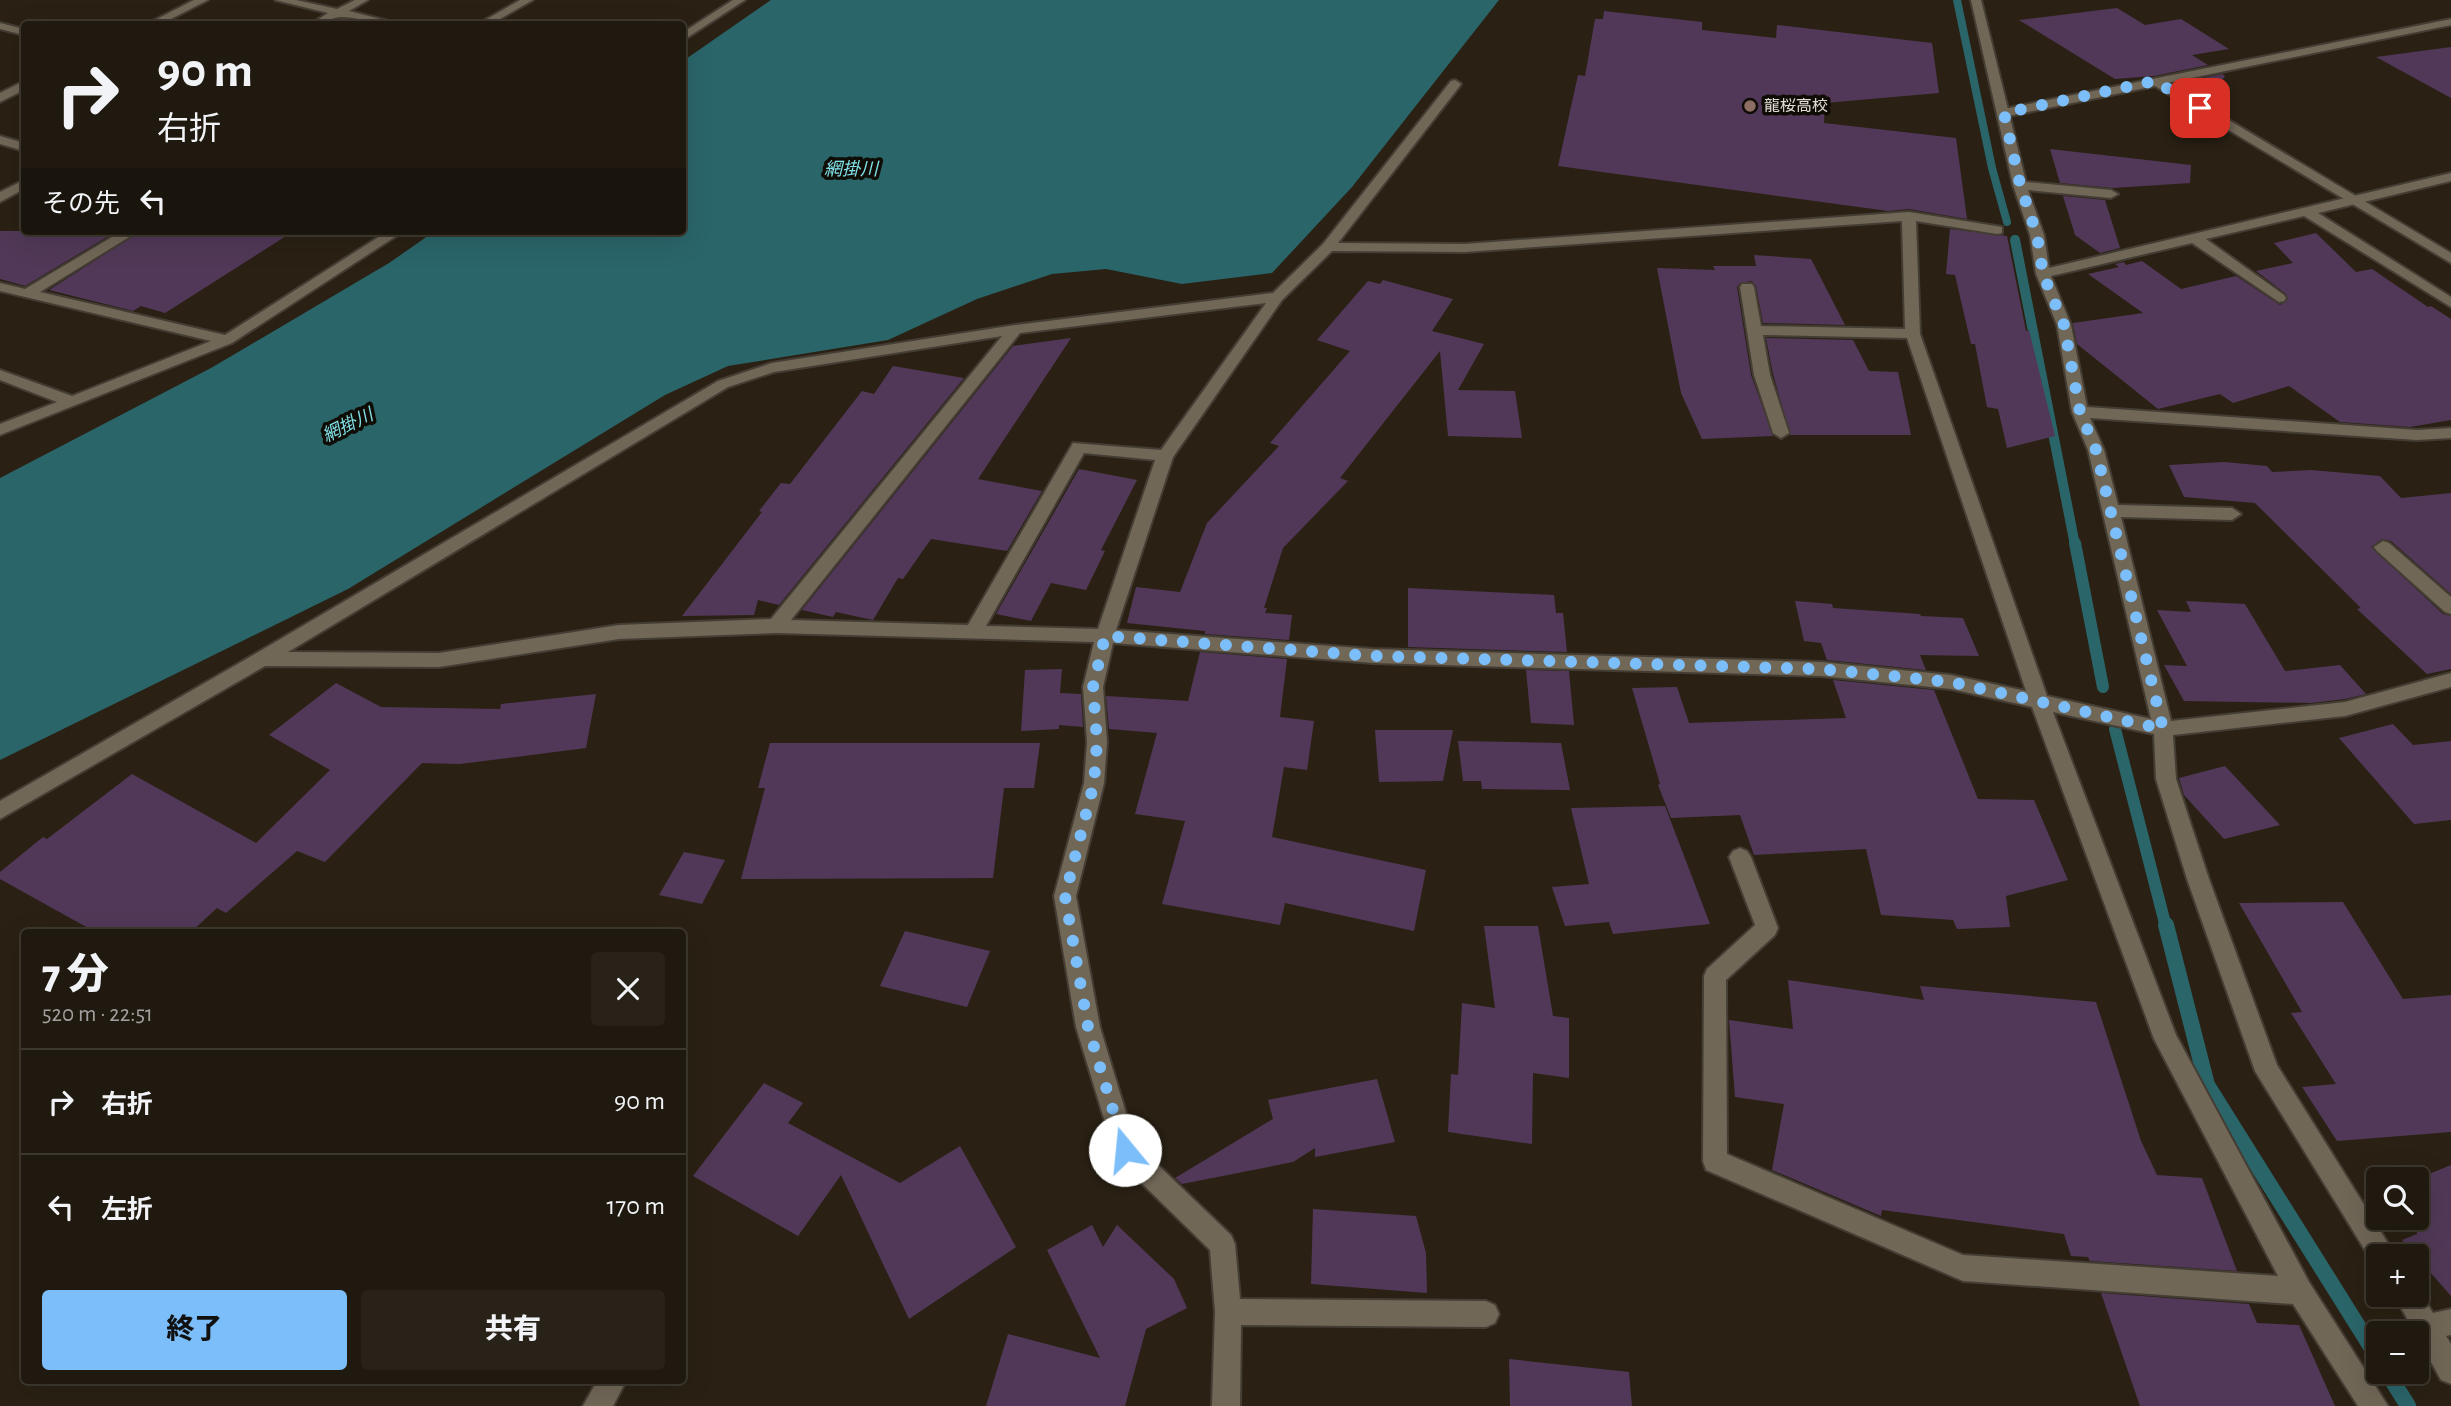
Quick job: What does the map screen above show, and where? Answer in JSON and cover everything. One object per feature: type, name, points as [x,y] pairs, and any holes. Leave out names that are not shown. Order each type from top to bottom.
[{"type":"street","points":[[159,21],[203,0]]},
{"type":"street","points":[[280,0],[379,21]]},
{"type":"street","points":[[322,21],[363,0]]},
{"type":"street","points":[[490,21],[528,0]]},
{"type":"street","points":[[686,35],[740,0]]},
{"type":"street","points":[[1976,0],[2020,184],[2037,235],[2043,274],[2064,325],[2080,412],[2096,450],[2163,729],[2166,779],[2198,879],[2267,1071],[2375,1244]]},
{"type":"street","points":[[2004,113],[2451,22]]},
{"type":"street","points":[[0,26],[21,31]]},
{"type":"street","points":[[2155,81],[2451,259]]},
{"type":"street","points":[[1226,1406],[1228,1312],[1222,1244],[1125,1150],[1088,1027],[1065,896],[1094,783],[1097,742],[1093,687],[1105,636],[1164,456],[1277,297],[1328,247],[1455,84]]},
{"type":"street","points":[[0,98],[21,88]]},
{"type":"street","points":[[0,140],[21,146]]},
{"type":"street","points":[[2043,274],[2448,180]]},
{"type":"street","points":[[2020,184],[2111,194]]},
{"type":"street","points":[[0,198],[21,186]]},
{"type":"street","points":[[2307,212],[2451,303]]},
{"type":"street","points":[[1328,247],[1465,248],[1909,216],[1997,230]]},
{"type":"street","points":[[1909,216],[1913,334],[2040,703],[2166,1040],[2300,1291],[2374,1406]]},
{"type":"street","points":[[26,294],[125,235]]},
{"type":"street","points":[[0,430],[227,340],[391,235]]},
{"type":"street","points":[[2196,239],[2279,298]]},
{"type":"street","points":[[0,287],[227,340]]},
{"type":"street","points":[[1747,287],[1762,375],[1781,433]]},
{"type":"street","points":[[0,811],[262,659],[723,384],[772,368],[1015,329],[1277,297]]},
{"type":"street","points":[[776,626],[1015,329]]},
{"type":"street","points":[[1755,330],[1913,334]]},
{"type":"street","points":[[0,375],[71,401]]},
{"type":"street","points":[[2080,412],[2417,435],[2451,433]]},
{"type":"street","points":[[973,632],[1079,447],[1164,456]]},
{"type":"street","points":[[2110,510],[2232,514]]},
{"type":"street","points":[[2383,547],[2451,607]]},
{"type":"street","points":[[262,659],[439,660],[618,632],[776,626],[1105,636],[1373,656],[1821,669],[1951,682],[2163,729],[2345,709],[2451,680]]},
{"type":"street","points":[[1740,857],[1768,928],[1715,976],[1714,1161],[1963,1268],[2300,1291]]},
{"type":"street","points":[[2420,1307],[2439,1325],[2451,1370]]},
{"type":"street","points":[[1228,1312],[1486,1314]]},
{"type":"street","points":[[597,1406],[610,1384]]},
{"type":"water","name":"網掛川","points":[[771,0],[1499,0],[1352,187],[1272,273],[1182,284],[1106,269],[1052,274],[977,299],[888,340],[728,366],[665,395],[348,589],[0,760],[0,478],[211,368],[389,263],[429,235],[686,235],[686,59]]},
{"type":"building","points":[[2117,8],[2145,25],[2181,19],[2229,49],[2192,55],[2208,65],[2154,76],[2115,79],[2019,20]]},
{"type":"building","points":[[1604,11],[1702,22],[1702,30],[1776,38],[1777,25],[1932,43],[1939,93],[1825,103],[1824,123],[1956,138],[1967,219],[1909,209],[1888,211],[1558,166],[1578,75],[1585,76],[1595,19],[1603,19]]},
{"type":"building","points":[[2451,47],[2451,98],[2376,57]]},
{"type":"building","points":[[2222,74],[2225,76],[2207,104],[2174,84]]},
{"type":"building","points":[[2050,149],[2191,165],[2190,183],[2113,188],[2060,183]]},
{"type":"building","points":[[2063,196],[2105,200],[2120,248],[2100,253],[2075,235]]},
{"type":"building","points":[[1950,229],[2007,236],[2026,331],[2029,330],[2055,436],[2007,448],[1998,409],[1987,407],[1975,344],[1971,344],[1955,275],[1946,274]]},
{"type":"building","points":[[0,231],[21,231],[21,235],[110,235],[25,286],[0,279]]},
{"type":"building","points":[[2316,233],[2356,272],[2372,269],[2428,307],[2431,306],[2451,319],[2451,420],[2410,427],[2340,422],[2289,386],[2233,403],[2220,394],[2158,409],[2077,344],[2073,323],[2143,313],[2088,274],[2119,267],[2115,264],[2124,262],[2126,265],[2142,261],[2181,289],[2236,276],[2280,305],[2288,299],[2286,294],[2256,271],[2293,263],[2274,243]]},
{"type":"building","points":[[135,235],[288,235],[165,313],[141,306],[133,311],[49,290]]},
{"type":"building","points":[[1754,255],[1811,259],[1845,325],[1763,323],[1756,286],[1752,281],[1740,283],[1737,287],[1751,375],[1773,436],[1702,439],[1681,393],[1657,268],[1715,270],[1713,266],[1756,266]]},
{"type":"building","points":[[1383,280],[1453,299],[1432,331],[1484,344],[1458,390],[1515,391],[1522,438],[1448,436],[1440,351],[1340,478],[1348,481],[1283,548],[1264,608],[1267,608],[1265,613],[1292,615],[1289,640],[1205,634],[1205,631],[1127,623],[1136,587],[1180,592],[1207,523],[1279,446],[1270,443],[1350,351],[1317,340],[1368,281],[1380,284]]},
{"type":"building","points":[[1071,338],[978,479],[1042,491],[1007,551],[931,539],[903,579],[898,578],[873,620],[836,612],[833,617],[802,610],[1013,346]]},
{"type":"building","points":[[1766,338],[1853,340],[1869,371],[1898,372],[1911,435],[1790,435]]},
{"type":"building","points":[[893,366],[964,378],[779,605],[758,600],[754,615],[682,616],[781,483],[790,484],[862,391],[874,394]]},
{"type":"building","points":[[2224,462],[2267,466],[2272,472],[2311,470],[2380,476],[2401,498],[2451,493],[2451,594],[2391,541],[2382,539],[2371,547],[2443,614],[2451,616],[2451,669],[2427,674],[2357,609],[2361,608],[2255,503],[2184,497],[2169,465]]},
{"type":"building","points":[[1079,469],[1137,480],[1101,550],[1105,551],[1086,590],[1051,583],[1031,621],[996,614]]},
{"type":"building","points":[[1408,588],[1554,595],[1556,613],[1563,613],[1567,652],[1408,647]]},
{"type":"building","points":[[1795,601],[1832,604],[1833,608],[1963,618],[1979,656],[1920,655],[1926,670],[1827,660],[1821,643],[1804,641]]},
{"type":"building","points":[[2186,601],[2245,604],[2285,671],[2340,665],[2366,694],[2311,703],[2184,701],[2164,665],[2187,666],[2157,610],[2191,612]]},
{"type":"building","points":[[1200,652],[1287,659],[1280,717],[1314,721],[1307,770],[1284,767],[1272,837],[1426,870],[1414,931],[1285,903],[1280,925],[1162,904],[1185,821],[1135,814],[1157,733],[1109,729],[1106,696],[1188,701]]},
{"type":"building","points":[[1062,669],[1060,693],[1081,694],[1083,727],[1059,725],[1059,729],[1021,731],[1025,670]]},
{"type":"building","points":[[1526,670],[1569,671],[1574,725],[1531,723]]},
{"type":"building","points":[[1833,680],[1934,690],[1978,799],[2034,800],[2068,880],[2006,896],[2010,927],[1957,929],[1953,920],[1881,915],[1866,849],[1754,855],[1740,815],[1671,818],[1658,785],[1660,784],[1632,688],[1677,687],[1689,723],[1846,718]]},
{"type":"building","points":[[336,683],[381,707],[500,709],[501,704],[596,694],[586,748],[460,764],[422,763],[325,862],[297,851],[226,913],[217,908],[194,929],[90,929],[0,879],[0,872],[43,837],[47,839],[132,774],[256,843],[330,770],[269,735]]},
{"type":"building","points":[[2393,724],[2413,745],[2451,741],[2451,820],[2414,824],[2339,738]]},
{"type":"building","points":[[1375,730],[1453,730],[1443,781],[1379,782]]},
{"type":"building","points":[[1458,741],[1561,743],[1570,790],[1482,789],[1481,781],[1463,781]]},
{"type":"building","points":[[770,743],[1040,743],[1034,788],[1004,788],[993,878],[741,879],[765,788],[758,788]]},
{"type":"building","points":[[2225,766],[2280,825],[2224,839],[2184,795],[2179,778]]},
{"type":"building","points":[[1665,806],[1710,924],[1613,934],[1609,922],[1565,926],[1552,887],[1589,884],[1571,808]]},
{"type":"building","points":[[684,852],[725,860],[702,904],[659,895]]},
{"type":"building","points":[[2343,902],[2403,999],[2451,995],[2451,1132],[2337,1141],[2302,1087],[2336,1084],[2291,1013],[2302,1012],[2239,903]]},
{"type":"building","points":[[1484,926],[1538,926],[1553,1016],[1569,1018],[1569,1078],[1533,1073],[1532,1144],[1448,1132],[1451,1074],[1458,1075],[1462,1003],[1495,1008]]},
{"type":"building","points":[[905,931],[990,951],[967,1007],[880,986]]},
{"type":"building","points":[[1788,980],[1924,1000],[1920,986],[2096,1002],[2141,1141],[2157,1175],[2202,1178],[2237,1271],[2090,1261],[2088,1257],[2071,1256],[2064,1234],[1882,1210],[1881,1216],[1772,1170],[1784,1104],[1735,1097],[1729,1020],[1793,1029]]},
{"type":"building","points":[[1377,1079],[1395,1142],[1315,1157],[1315,1148],[1293,1162],[1182,1184],[1175,1178],[1273,1119],[1268,1100]]},
{"type":"building","points":[[764,1083],[803,1103],[788,1123],[900,1183],[960,1146],[1016,1247],[909,1319],[841,1175],[798,1236],[693,1176]]},
{"type":"building","points":[[2451,1165],[2451,1296],[2429,1271],[2429,1244],[2406,1244],[2402,1240],[2417,1234],[2417,1230],[2429,1230],[2429,1174]]},
{"type":"building","points":[[1313,1209],[1416,1216],[1426,1253],[1427,1293],[1311,1284]]},
{"type":"building","points":[[1092,1225],[1103,1247],[1117,1225],[1174,1279],[1187,1308],[1146,1329],[1125,1406],[986,1406],[1008,1334],[1100,1358],[1047,1250]]},
{"type":"building","points":[[2101,1293],[2249,1304],[2257,1323],[2299,1325],[2335,1406],[2140,1406]]},
{"type":"building","points":[[1509,1359],[1629,1372],[1632,1406],[1510,1406]]},
{"type":"waterway","points":[[1957,0],[1992,168],[2007,222]]},
{"type":"waterway","points":[[2015,240],[2075,545]]},
{"type":"waterway","points":[[2075,543],[2103,687]]},
{"type":"waterway","points":[[2115,729],[2166,927]]},
{"type":"waterway","points":[[2166,925],[2207,1085],[2366,1339]]},
{"type":"waterway","points":[[2394,1384],[2408,1406]]},
{"type":"place","name":"龍桜高校","points":[[1750,106]]},
{"type":"route","points":[[1125,1150],[1088,1027],[1065,896],[1094,783],[1097,742],[1093,687],[1105,636],[1373,656],[1821,669],[1951,682],[2163,729],[2096,450],[2080,412],[2064,325],[2043,274],[2037,235],[2020,184],[2004,113],[2155,81],[2200,108]]}]
